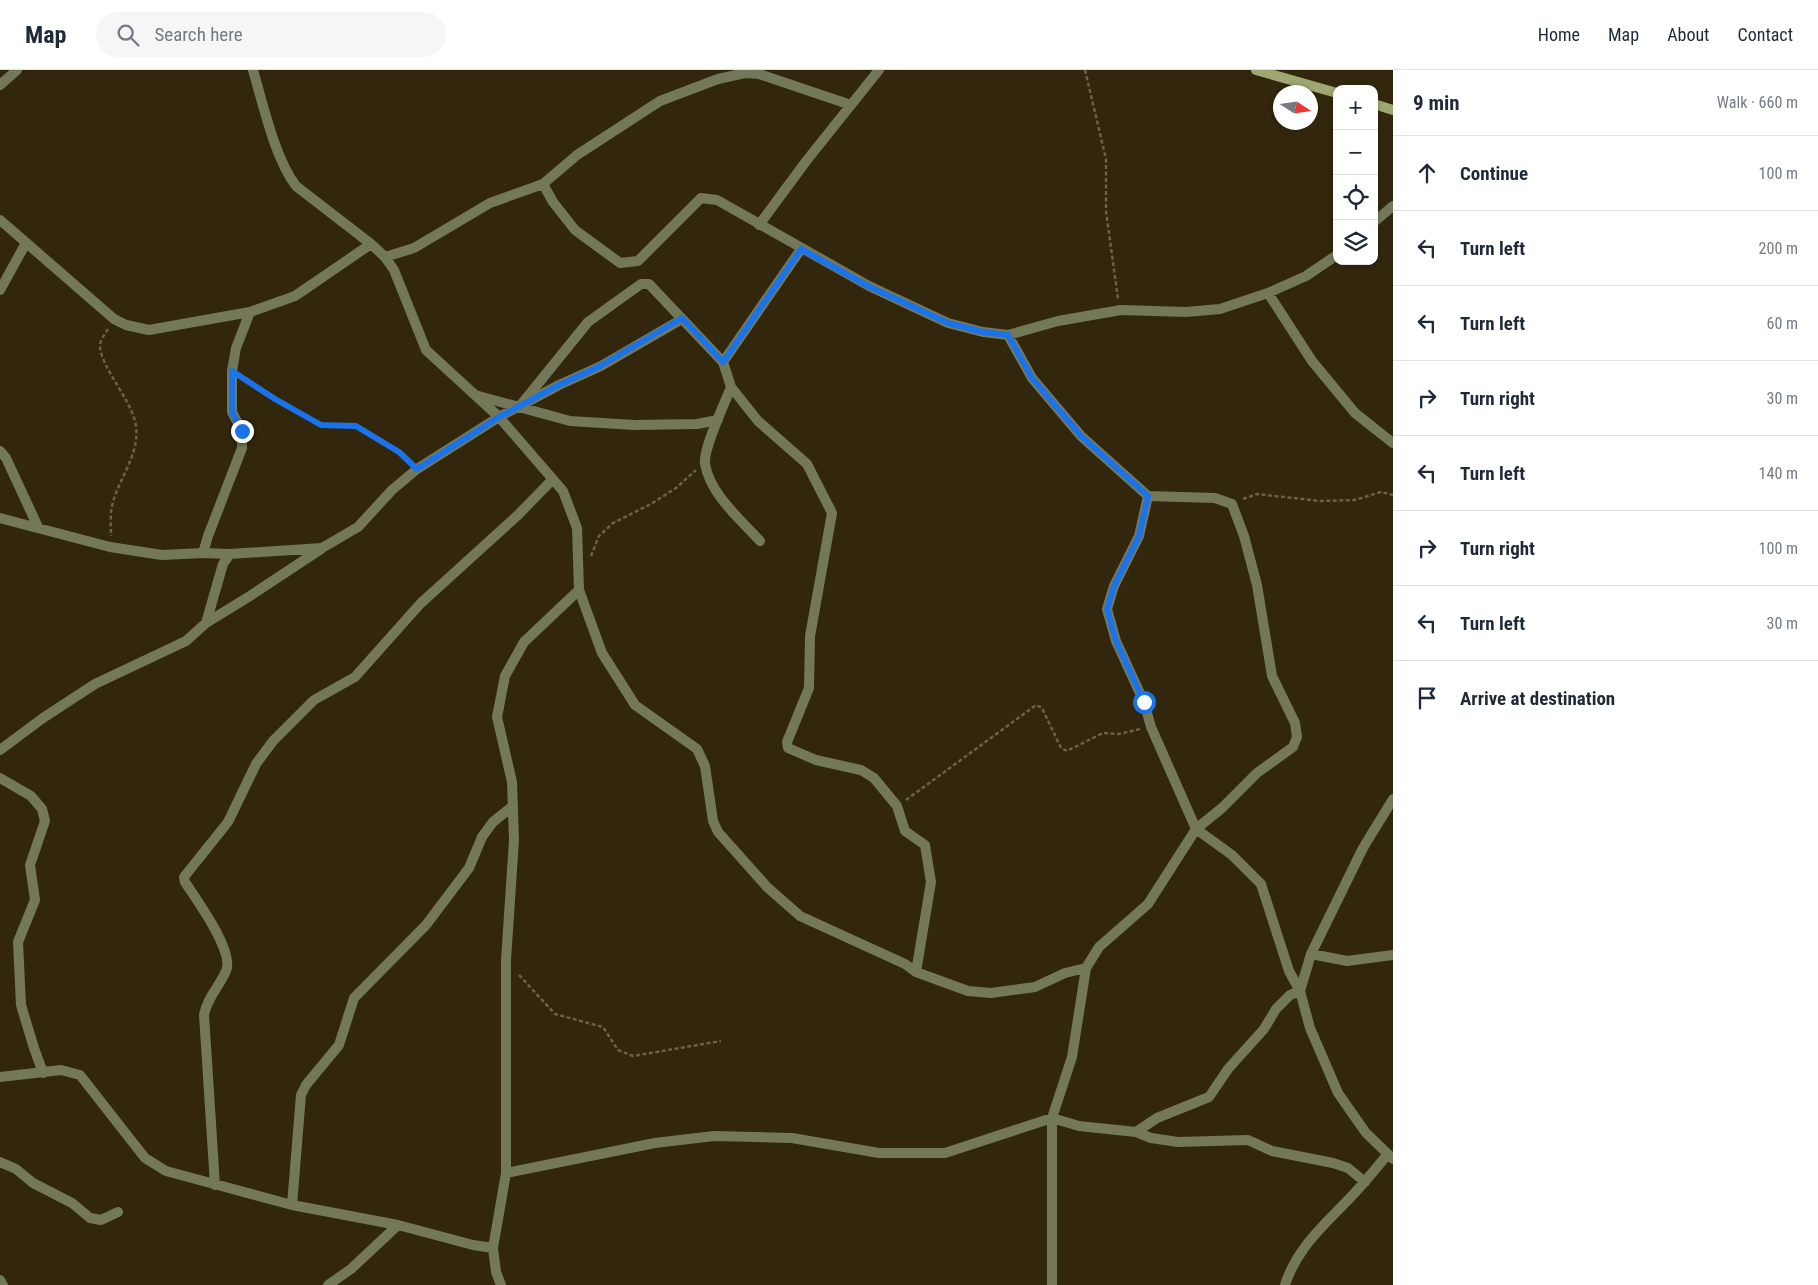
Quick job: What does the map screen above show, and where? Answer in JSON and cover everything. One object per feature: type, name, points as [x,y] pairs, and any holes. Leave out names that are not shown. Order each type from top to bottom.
[{"type":"street","points":[[0,85],[18,70]]},
{"type":"street","points":[[252,70],[272,133],[290,178],[296,186],[385,257],[394,270],[426,350],[499,417],[563,491],[577,528],[579,590],[602,653],[635,705],[697,748],[705,766],[713,821],[718,832],[767,887],[800,916],[905,964],[916,972],[968,991],[991,993],[1035,987],[1065,973],[1086,968]]},
{"type":"street","points":[[759,225],[807,160],[879,70]]},
{"type":"street","points":[[1256,70],[1333,92]]},
{"type":"street","points":[[385,257],[414,248],[490,203],[542,184],[576,155],[643,111],[660,101],[718,79],[745,73],[759,74],[851,105]]},
{"type":"street","points":[[1378,105],[1393,110]]},
{"type":"street","points":[[542,184],[553,202],[575,230],[620,263],[638,261],[701,198],[718,200],[868,286],[948,323],[983,332],[1008,335],[1058,321],[1121,310],[1186,312],[1220,309],[1268,293],[1306,276],[1333,258]]},
{"type":"street","points":[[1376,220],[1393,206]]},
{"type":"street","points":[[0,220],[114,319],[126,325],[149,330],[250,312],[295,296],[371,244]]},
{"type":"street","points":[[0,290],[26,243]]},
{"type":"street","points":[[723,362],[801,249]]},
{"type":"street","points":[[520,406],[588,322],[641,284],[649,284],[723,362],[731,387],[758,422],[807,464],[832,514],[810,636],[809,688],[787,742],[788,748],[816,760],[861,770],[874,778],[897,806],[905,831],[925,845],[930,882],[916,972]]},
{"type":"street","points":[[1268,293],[1312,361],[1354,413],[1393,443]]},
{"type":"street","points":[[203,553],[242,448],[242,431],[232,412],[232,371],[236,348],[250,312]]},
{"type":"street","points":[[0,750],[43,718],[95,684],[186,640],[206,623],[358,527],[392,490],[417,469],[499,417],[600,366],[682,318]]},
{"type":"street","points":[[1008,335],[1032,378],[1081,436],[1148,496],[1215,498],[1232,504],[1244,536],[1257,585],[1272,676],[1295,723],[1297,737],[1293,747],[1258,773],[1222,808],[1196,829],[1148,904],[1099,947],[1086,968],[1072,1057],[1052,1118],[1052,1285]]},
{"type":"street","points":[[731,387],[708,446],[705,463],[717,494],[760,541]]},
{"type":"street","points":[[473,394],[570,421],[634,425],[697,424],[718,420]]},
{"type":"street","points":[[0,451],[6,458],[38,527]]},
{"type":"street","points":[[215,1185],[204,1015],[206,1004],[227,970],[228,959],[210,920],[185,882],[184,876],[228,822],[256,764],[273,741],[314,700],[355,676],[420,604],[518,515],[553,479]]},
{"type":"street","points":[[1148,496],[1139,536],[1114,586],[1107,609],[1116,641],[1144,702],[1151,727],[1196,829],[1232,854],[1261,884],[1289,971],[1300,990],[1310,1028],[1338,1093],[1366,1133],[1390,1157],[1306,1244],[1290,1268],[1285,1285]]},
{"type":"street","points":[[0,518],[110,547],[162,555],[230,554],[322,548]]},
{"type":"street","points":[[206,623],[223,564],[230,554]]},
{"type":"street","points":[[501,1285],[496,1272],[493,1248],[506,1173],[506,960],[514,840],[514,806],[512,782],[497,717],[505,676],[524,642],[579,590]]},
{"type":"street","points":[[0,778],[31,796],[42,809],[45,821],[30,864],[35,900],[18,942],[21,1005],[43,1073]]},
{"type":"street","points":[[1136,1132],[1157,1118],[1209,1097],[1228,1069],[1264,1029],[1276,1009],[1290,995],[1300,990],[1312,954],[1363,848],[1393,799]]},
{"type":"street","points":[[292,1205],[301,1094],[306,1084],[339,1045],[354,998],[426,925],[469,868],[482,837],[493,822],[514,806]]},
{"type":"street","points":[[1312,954],[1347,961],[1393,955]]},
{"type":"street","points":[[0,1077],[61,1070],[80,1075],[145,1158],[166,1170],[292,1205],[398,1225],[473,1246],[493,1248]]},
{"type":"street","points":[[506,1173],[655,1143],[714,1136],[792,1138],[879,1153],[945,1153],[1052,1118],[1079,1126],[1136,1132],[1151,1138],[1178,1142],[1248,1140],[1272,1151],[1340,1165],[1348,1168],[1366,1182]]},
{"type":"street","points":[[0,1162],[16,1169],[32,1182],[72,1203],[90,1218],[101,1220],[118,1212]]},
{"type":"street","points":[[328,1285],[351,1269],[398,1225]]},
{"type":"street","points":[[0,1280],[3,1285]]},
{"type":"path","points":[[1085,70],[1106,159],[1106,211],[1116,288],[1121,310]]},
{"type":"path","points":[[110,547],[112,506],[133,455],[136,441],[136,425],[123,393],[104,362],[100,346],[114,319]]},
{"type":"path","points":[[232,371],[275,399],[321,425],[356,426],[399,452],[417,469]]},
{"type":"path","points":[[590,560],[599,536],[613,523],[651,504],[676,488],[705,463]]},
{"type":"path","points":[[1232,504],[1257,494],[1320,501],[1355,500],[1380,492],[1393,495]]},
{"type":"path","points":[[897,806],[1036,705],[1042,708],[1061,748],[1067,751],[1103,733],[1119,734],[1151,727]]},
{"type":"path","points":[[506,960],[555,1014],[603,1028],[618,1050],[632,1056],[720,1041]]},
{"type":"route","points":[[242,431],[232,412],[232,371],[275,399],[321,425],[356,426],[399,452],[417,469],[499,417],[559,385],[600,366],[682,318],[723,362],[801,249],[868,286],[948,323],[983,332],[1008,335],[1032,378],[1081,436],[1148,496],[1139,536],[1114,586],[1107,609],[1116,641],[1144,702]]}]
